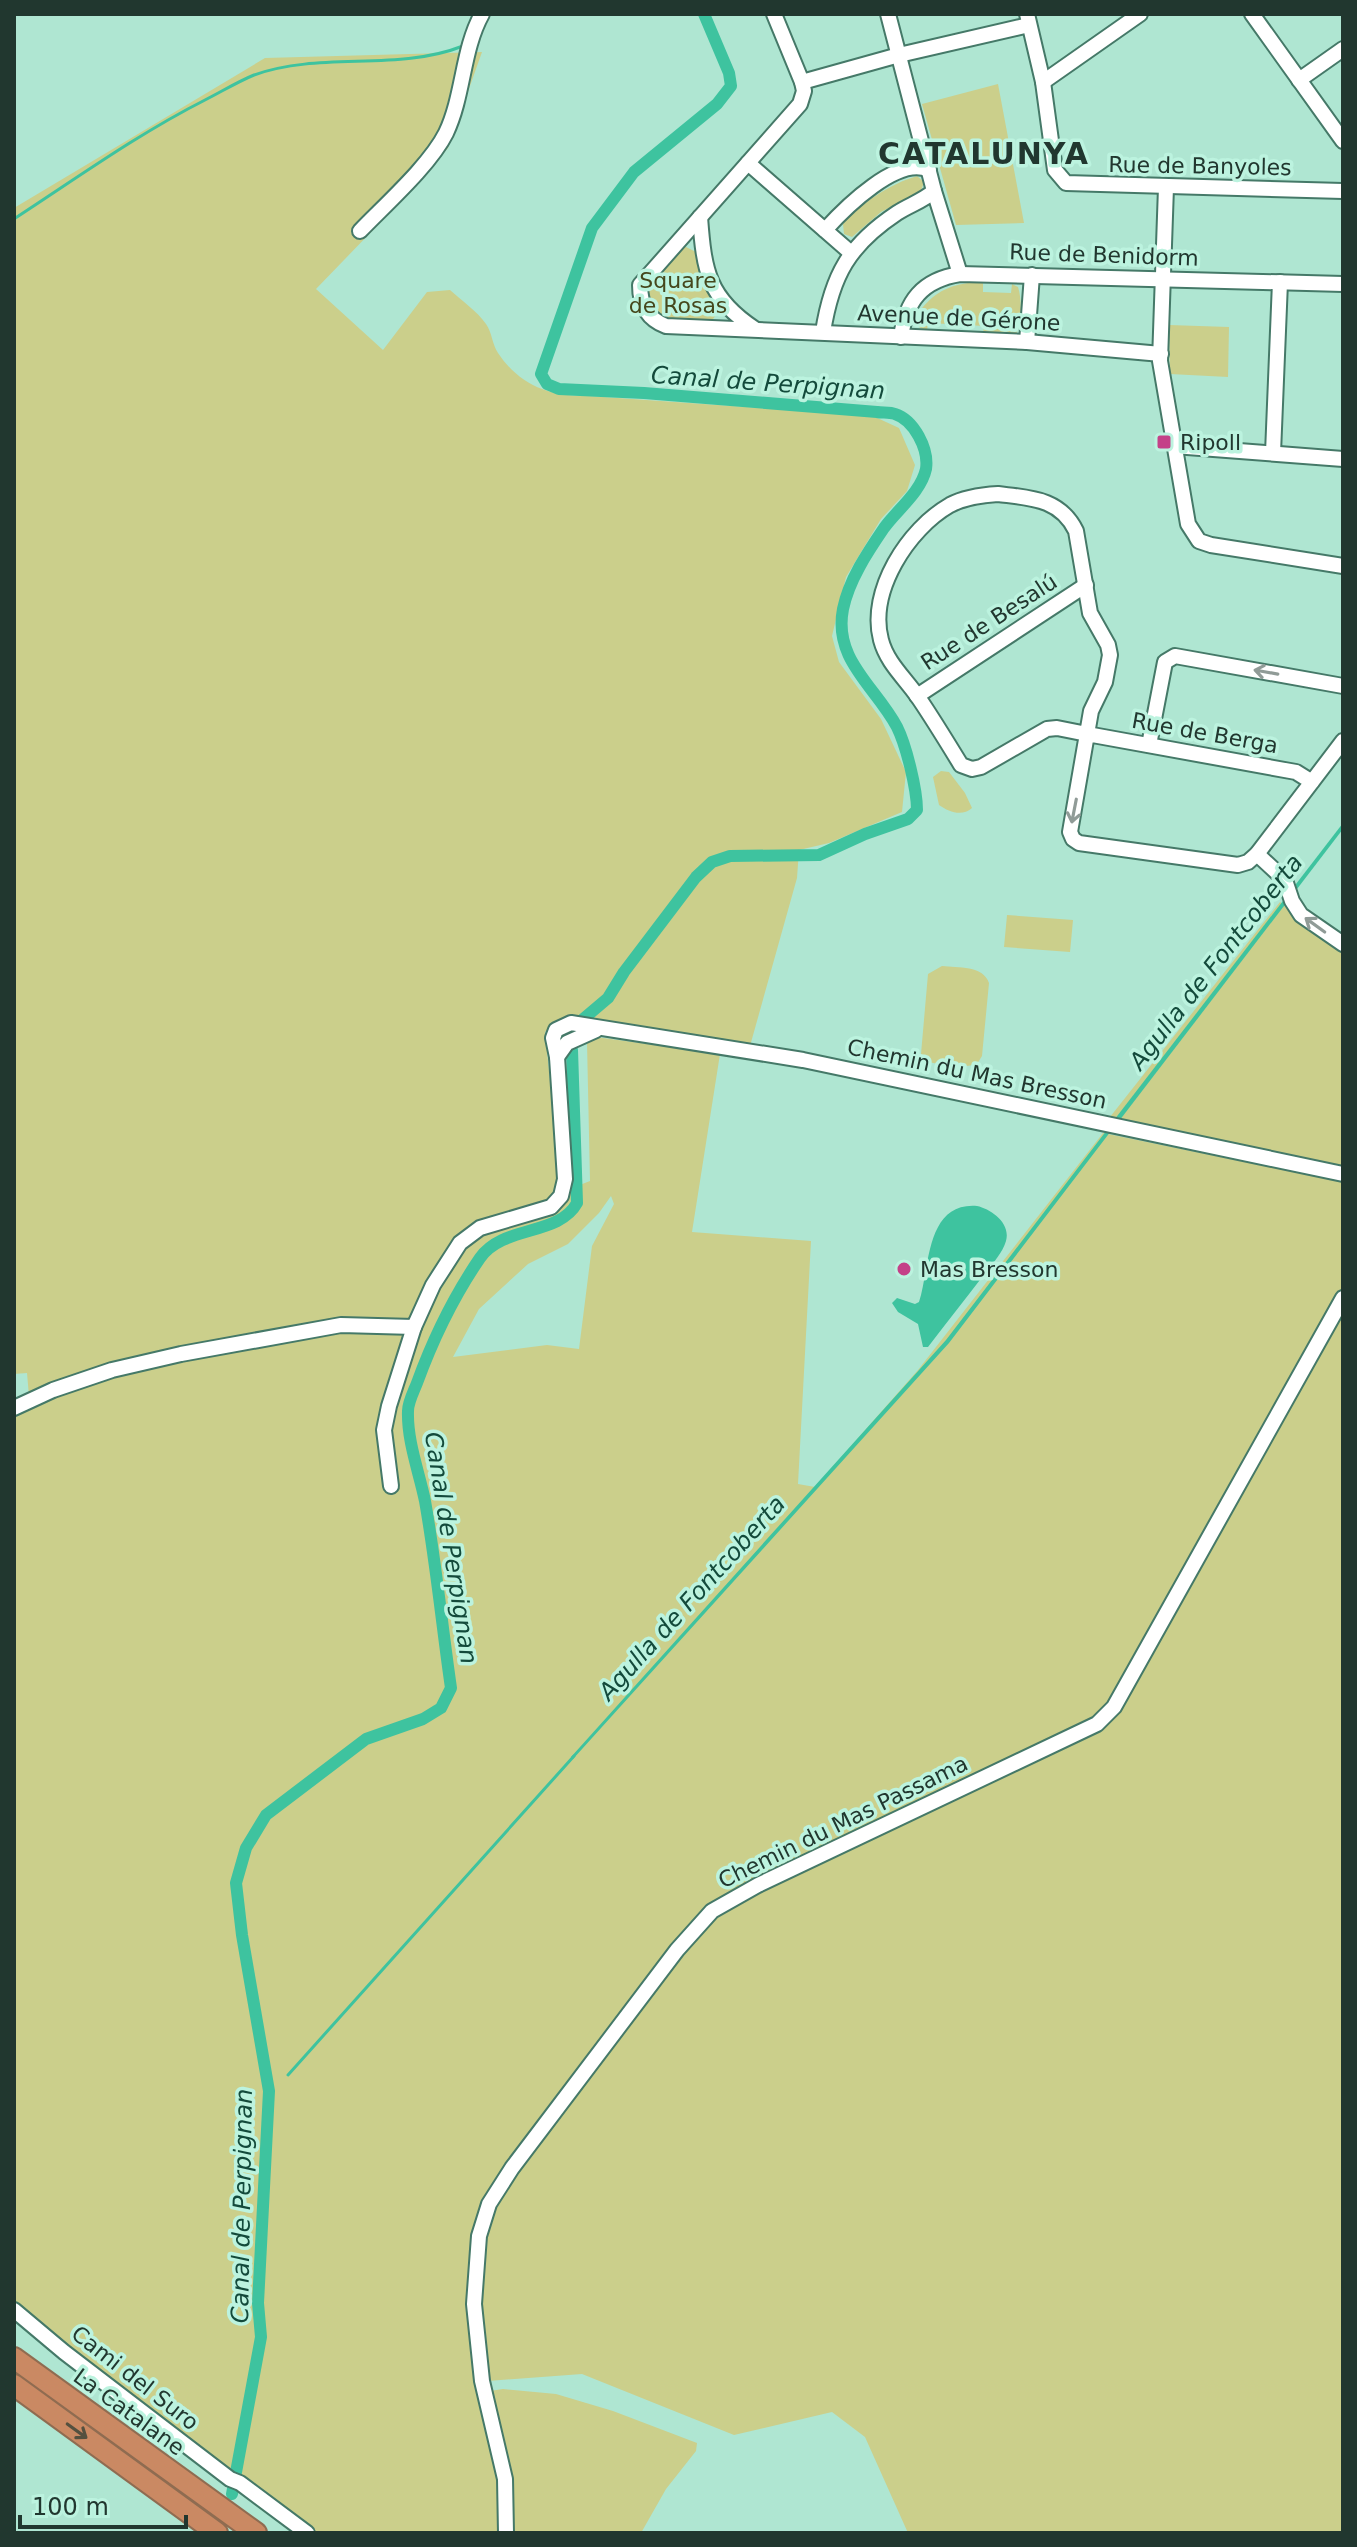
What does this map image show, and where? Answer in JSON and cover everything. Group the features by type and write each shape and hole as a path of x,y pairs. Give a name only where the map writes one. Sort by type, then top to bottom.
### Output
{"highway":[{"path":"14,2342 36,2359 62,2394"},
{"name":"La Catalane","path":"14,2358 256,2533"},
{"name":"La Catalane","path":"14,2385 217,2533"}],"street":[{"path":"360,231 404,185 446,132 473,33 482,14"},
{"path":"774,14 802,82 1028,19"},
{"path":"888,14 934,191 960,274"},
{"path":"1043,82 1140,14"},
{"path":"1252,14 1343,141"},
{"name":"Rue de Banyoles","path":"1028,19 1043,82 1055,170 1066,183 1343,191"},
{"path":"1299,80 1343,49"},
{"name":"Avenue de Gérone","path":"802,82 804,91 800,104 640,285 640,296 649,316 666,326 1027,342 1161,354"},
{"path":"748,163 850,252"},
{"path":"825,230 861,195 884,180 911,167 921,166 929,170"},
{"path":"1166,187 1161,354 1188,524 1199,541 1211,545 1343,566"},
{"path":"823,332 834,286 850,252 869,233 901,210 925,200 934,191"},
{"path":"700,217 704,261 715,290 731,313 755,330"},
{"name":"Rue de Benidorm","path":"901,337 904,313 915,297 930,283 960,274 1343,284"},
{"path":"1027,342 1032,275"},
{"path":"1273,453 1280,282"},
{"path":"1174,446 1343,459"},
{"name":"Rue de Berga","path":"1257,854 1248,862 1238,865 1079,843 1073,839 1070,832 1087,734 1091,711 1105,682 1110,655 1108,645 1090,613 1076,531 1063,511 1051,503 998,494 980,495 953,504 933,516 910,541 893,568 882,599 879,626 888,659 917,696 961,765 972,769 981,767 1047,729 1057,728 1087,734 1296,772 1312,782"},
{"name":"Rue de Besalú","path":"917,696 1086,585"},
{"path":"1149,745 1165,662 1175,656 1343,686"},
{"path":"1343,741 1257,854 1281,874 1301,915 1343,944"},
{"name":"Chemin du Mas Bresson","path":"414,1327 433,1285 460,1243 480,1228 551,1207 561,1196 565,1179 553,1038 556,1030 571,1023 803,1060 1343,1174"},
{"name":"Chemin du Mas Passama","path":"506,2533 505,2479 482,2381 474,2304 479,2236 489,2204 512,2168 677,1950 712,1911 758,1885 1097,1724 1114,1707 1343,1298"},
{"path":"14,1408 53,1390 112,1370 181,1354 341,1325 414,1327 384,1430 391,1486"},
{"name":"Cami del Suro","path":"14,2310 64,2352 307,2533"}],"green space":[{"path":"482,52 448,148 316,289 383,350 427,292 450,290 486,324 496,349 516,374 549,392 873,416 899,428 915,465 907,491 881,519 846,577 832,636 839,662 881,719 906,772 902,812 829,843 799,850 797,878 750,1046 577,1015 558,1020 545,1032 560,1179 557,1195 548,1202 477,1223 411,1322 340,1320 29,1396 27,1373 14,1374 14,208 265,58"},
{"path":"998,84 1024,223 956,225 922,104"},
{"path":"917,176 924,182 921,191 881,212 852,237 844,234 843,224 867,202 886,189"},
{"name":"Square de Rosas","path":"686,247 696,252 704,282 719,306 719,312 712,320 661,316 649,295 649,285"},
{"path":"983,283 983,292 1011,293 1012,284 1018,287 1021,311 1016,334 983,334 984,326 928,323 927,331 917,326 917,315 927,302 945,289"},
{"path":"1169,325 1229,327 1228,377 1170,374"},
{"path":"941,771 949,772 972,808 956,812 939,805 933,777"},
{"path":"1280,902 1298,919 1343,947 1343,1168 1110,1117"},
{"path":"1007,915 1073,920 1070,952 1004,947"},
{"path":"942,966 976,970 989,983 982,1056 977,1064 938,1064 925,1061 921,1054 928,974"},
{"path":"596,1037 720,1054 692,1232 811,1241 798,1484 815,1487 918,1370 1103,1133 1343,1182 1343,1286 1109,1703 1093,1720 755,1879 672,1947 473,2235 499,2480 500,2533 315,2533 242,2478 232,2475 67,2348 14,2303 14,1413 113,1375 182,1359 341,1329 417,1332 437,1288 464,1247 482,1232 554,1211 567,1190 590,1181 587,1042","holes":["611,1196 614,1204 592,1246 579,1349 547,1345 453,1357 479,1309 528,1264 568,1244 599,1213"]},
{"path":"1343,1310 1343,2533 908,2533 865,2437 832,2412 734,2435 582,2374 488,2381 480,2294 483,2250 496,2203 516,2171 681,1954 716,1916 760,1890 1100,1729"},
{"path":"503,2389 556,2394 613,2411 697,2443 696,2451 666,2489 641,2533 512,2533 490,2391"}],"shaded area":[{"path":"1343,823 1343,829 1116,1125 1111,1124"},
{"path":"1110,1126 1114,1127 949,1343 573,1759 571,1757 946,1340"},
{"path":"977,1206 988,1210 1003,1223 1007,1234 1005,1245 928,1347 923,1347 918,1324 898,1312 892,1303 897,1298 915,1304 919,1302 928,1256 939,1226 948,1215 960,1208"}],"waterway":[{"name":"Canal de Perpignan","path":"582,1020 608,998 696,877 712,862 730,856 819,855 908,819 917,810 913,779 897,727 850,658 842,627 846,598 859,567 884,528 914,493 926,469 923,444 908,422 891,413 559,389 547,384 541,374 592,228 634,172 717,104 731,86 729,73 704,14"},
{"path":"14,219 156,127 254,75 306,64 412,58 463,46"},
{"name":"Canal de Perpignan","path":"232,2494 261,2337 258,2303 269,2091 236,1883 246,1848 266,1815 366,1739 423,1719 441,1708 451,1688 429,1524 411,1445 408,1408 437,1334 480,1258 502,1240 557,1221 577,1203 572,1050"},
{"name":"Agulla de Fontcoberta","path":"288,2075 574,1756"}],"place":[{"name":"Ripoll","path":"1164,442"},
{"name":"Mas Bresson","path":"904,1269"}],"district":[{"name":"CATALUNYA","path":"984,153"}]}
